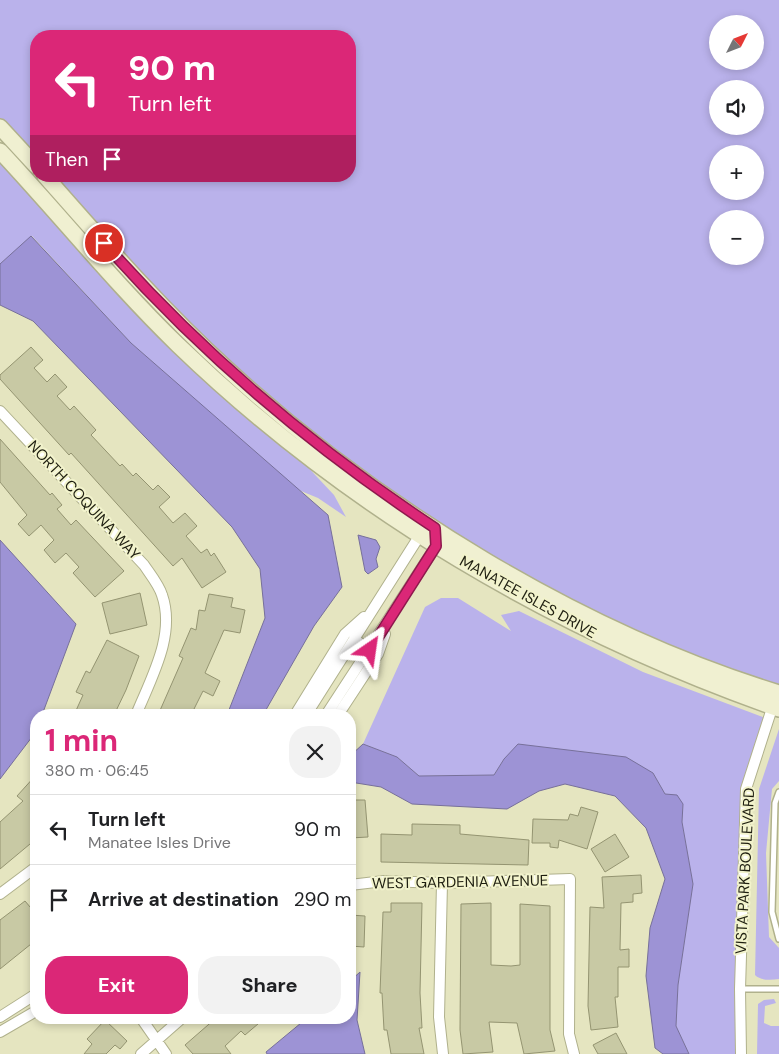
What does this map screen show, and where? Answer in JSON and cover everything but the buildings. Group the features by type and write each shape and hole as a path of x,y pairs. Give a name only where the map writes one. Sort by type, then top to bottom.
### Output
{"street":[{"path":"0,127 30,159"},
{"path":"2,156 19,147"},
{"name":"MANATEE ISLES DRIVE","path":"2,156 178,345 276,433 319,465 436,546 495,582 594,634 655,662 776,708"},
{"name":"MANATEE ISLES DRIVE","path":"50,182 128,270 227,369 329,454 435,528 513,575 604,622 669,652 778,692"},
{"name":"NORTH COQUINA WAY","path":"0,411 144,564 162,594 166,617 164,645 138,709"},
{"path":"310,709 420,535 435,528 436,546 370,650 336,709"},
{"path":"299,709 345,634 374,608"},
{"path":"337,709 378,654 389,620"},
{"path":"354,639 370,650"},
{"name":"VISTA PARK BOULEVARD","path":"741,1054 740,989 746,789 776,708 778,692"},
{"path":"315,701 326,709"},
{"path":"0,894 30,872"},
{"name":"WEST GARDENIA AVENUE","path":"356,883 384,881 442,884 549,882 570,879 569,1034 574,1054"},
{"path":"442,884 438,1017 443,1054"},
{"path":"0,1017 30,998"},
{"path":"0,1032 30,1014"},
{"path":"145,1024 166,1054"},
{"path":"141,1054 175,1024"}],"lane":[{"path":"779,792 775,803 772,912 779,939"},
{"path":"740,989 779,988"}],"shaded area":[{"path":"0,0 779,0 779,693 661,648 435,528 227,369 51,182 356,182 356,30 30,30 30,160 0,127"},
{"path":"0,151 36,192 31,197 40,208 156,332 266,432 303,462 334,495 346,517 318,498 296,489 131,343 32,236 0,264"},
{"path":"31,236 131,343 328,515 342,587 314,626 266,709 229,709 265,618 260,569 232,527 33,321 0,305 0,264"},
{"path":"358,535 376,540 380,547 376,559 378,567 368,574 365,571"},
{"path":"0,540 76,624 44,709 30,709 30,740 0,779"},
{"path":"441,598 458,598 511,631 501,615 519,611 643,672 768,719 746,789 741,1054 689,1054 676,1026 678,985 693,884 682,822 683,804 665,794 653,773 504,759 494,775 419,776 397,757 363,744 425,607"},
{"path":"779,729 779,781 772,789 766,853 769,937 779,948 779,979 766,980 755,975 759,789"},
{"path":"363,744 397,757 419,776 494,775 504,759 518,744 626,757 653,773 665,794 677,795 683,804 682,822 693,884 678,985 676,1026 689,1054 663,1054 655,1048 646,976 650,928 665,879 646,828 615,796 565,784 539,791 507,809 412,804 381,787 356,783 356,750"},
{"path":"360,972 357,1020 365,1054 267,1054 266,1052 300,1024 356,1024 356,976"},
{"path":"774,999 776,1003 765,1006 764,1023 771,1026 779,1026 779,1054 757,1054 758,1004 764,1000"}],"route":[{"path":"104,243 176,321 283,418 371,485 435,528 436,546 370,650"}]}
